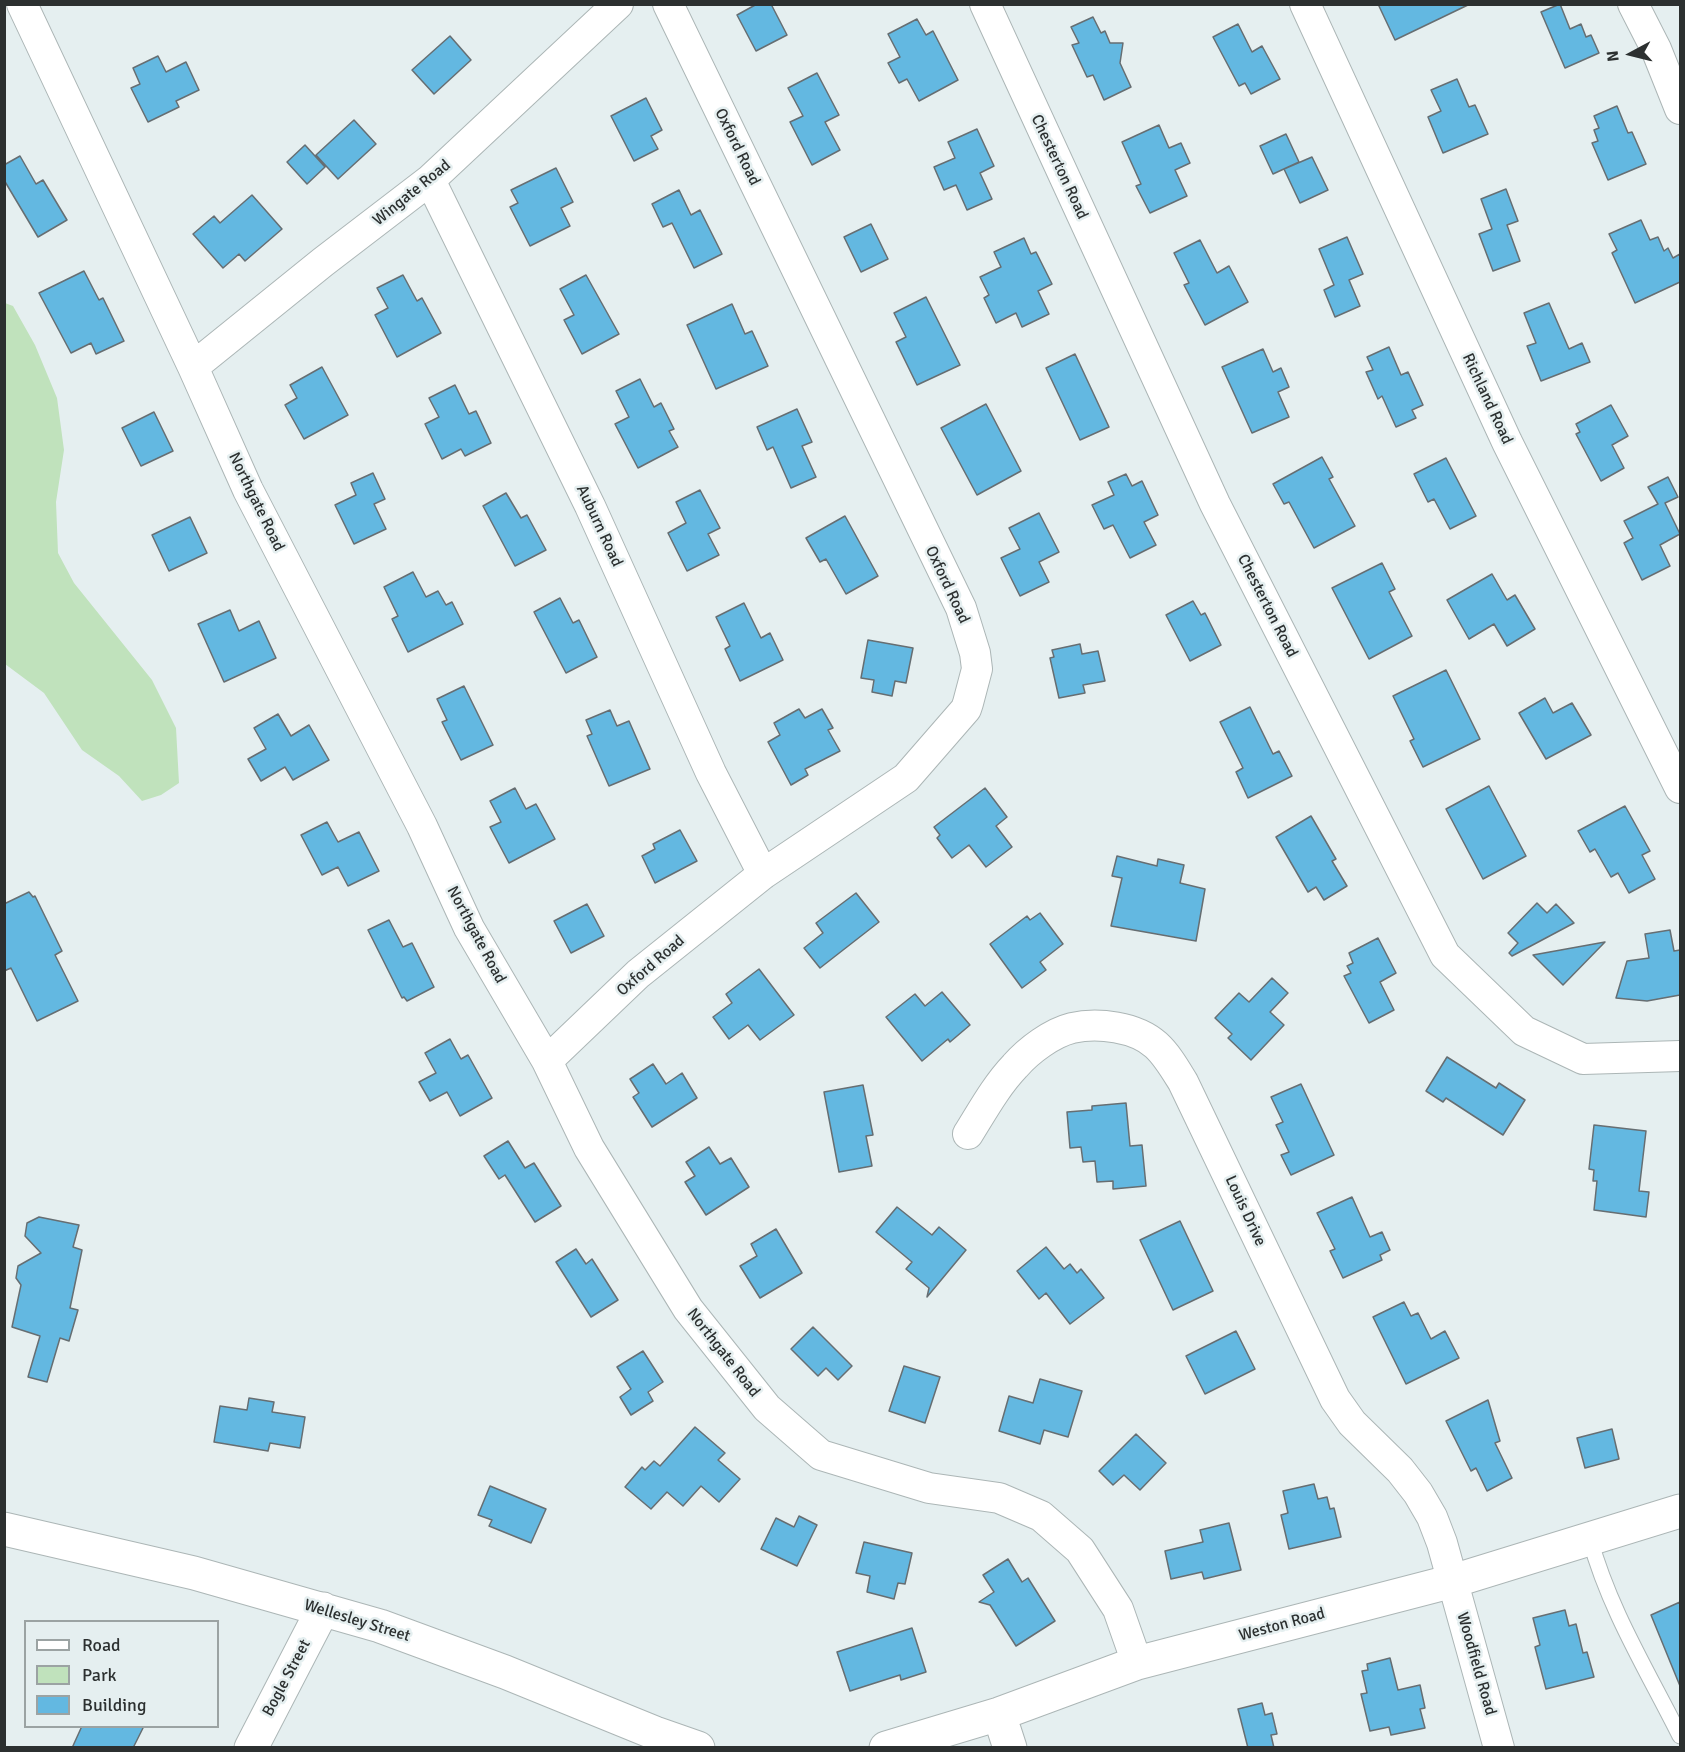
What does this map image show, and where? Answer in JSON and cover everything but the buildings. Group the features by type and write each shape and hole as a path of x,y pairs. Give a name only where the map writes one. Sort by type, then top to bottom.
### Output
{"main road":[{"name":"Weston Road","path":"886,1748 999,1714 1137,1663 1453,1581 1680,1511"},
{"name":"Wellesley Street","path":"4,1529 194,1573 380,1626 495,1668 690,1746"},
{"name":"Bogle Street","path":"251,1748 323,1609"},
{"path":"999,1714 1010,1748"}],"street":[{"name":"Northgate Road","path":"22,4 193,367 248,490 422,826 469,928 548,1061 589,1148 688,1310 767,1408 821,1455 929,1488 999,1497 1041,1516 1080,1550 1118,1609 1137,1663"},
{"name":"Wingate Road","path":"193,367 323,262 430,180 618,4"},
{"name":"Oxford Road","path":"548,1061 638,974 763,874 906,778 966,708 975,679 975,653 961,608 668,4"},
{"name":"Chesterton Road","path":"985,4 1215,504 1445,955 1524,1031 1583,1059 1680,1056"},
{"name":"Richland Road","path":"1305,4 1507,442 1680,788"},
{"path":"1633,4 1656,49 1680,109"},
{"name":"Auburn Road","path":"430,180 590,506 711,773 763,874"},
{"name":"Louis Drive","path":"968,1134 999,1085 1016,1064 1037,1046 1054,1036 1072,1028 1115,1027 1135,1033 1155,1044 1170,1060 1183,1082 1335,1399 1352,1423 1400,1470 1418,1493 1435,1526 1453,1581"},
{"name":"Woodfield Road","path":"1453,1581 1500,1748"}],"lane":[{"path":"1590,1539 1602,1579 1614,1606 1680,1736"}],"green space":[{"path":"5,303 13,306 35,345 57,398 64,450 56,502 58,553 74,583 152,680 176,728 179,783 161,795 142,801 119,776 82,750 44,693 5,664"}]}
